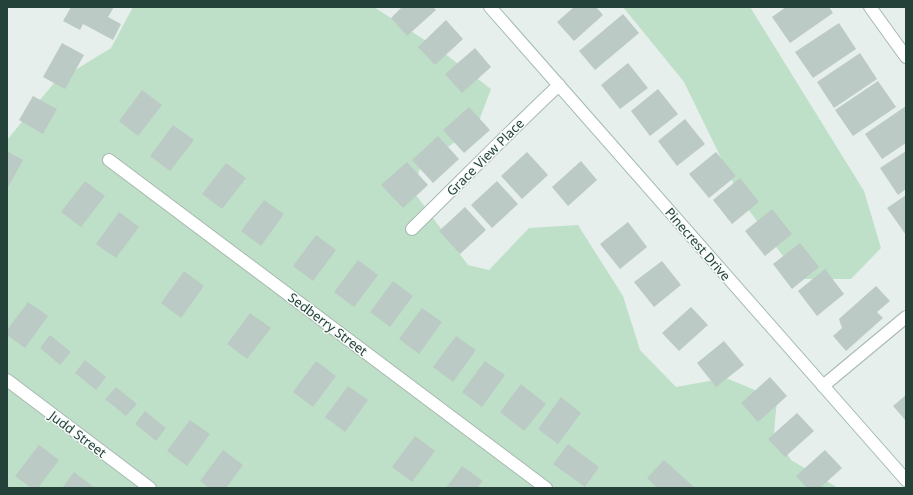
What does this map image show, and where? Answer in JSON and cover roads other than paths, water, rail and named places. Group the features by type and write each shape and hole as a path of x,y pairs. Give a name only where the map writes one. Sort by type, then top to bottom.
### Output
{"street":[{"name":"Pinecrest Drive","path":"490,7 906,480"},
{"path":"870,7 906,57"},
{"name":"Grace View Place","path":"412,229 497,146 512,129 559,85"},
{"name":"Sedberry Street","path":"109,160 546,488"},
{"path":"823,386 906,317"},
{"name":"Judd Street","path":"7,380 150,488"}]}
